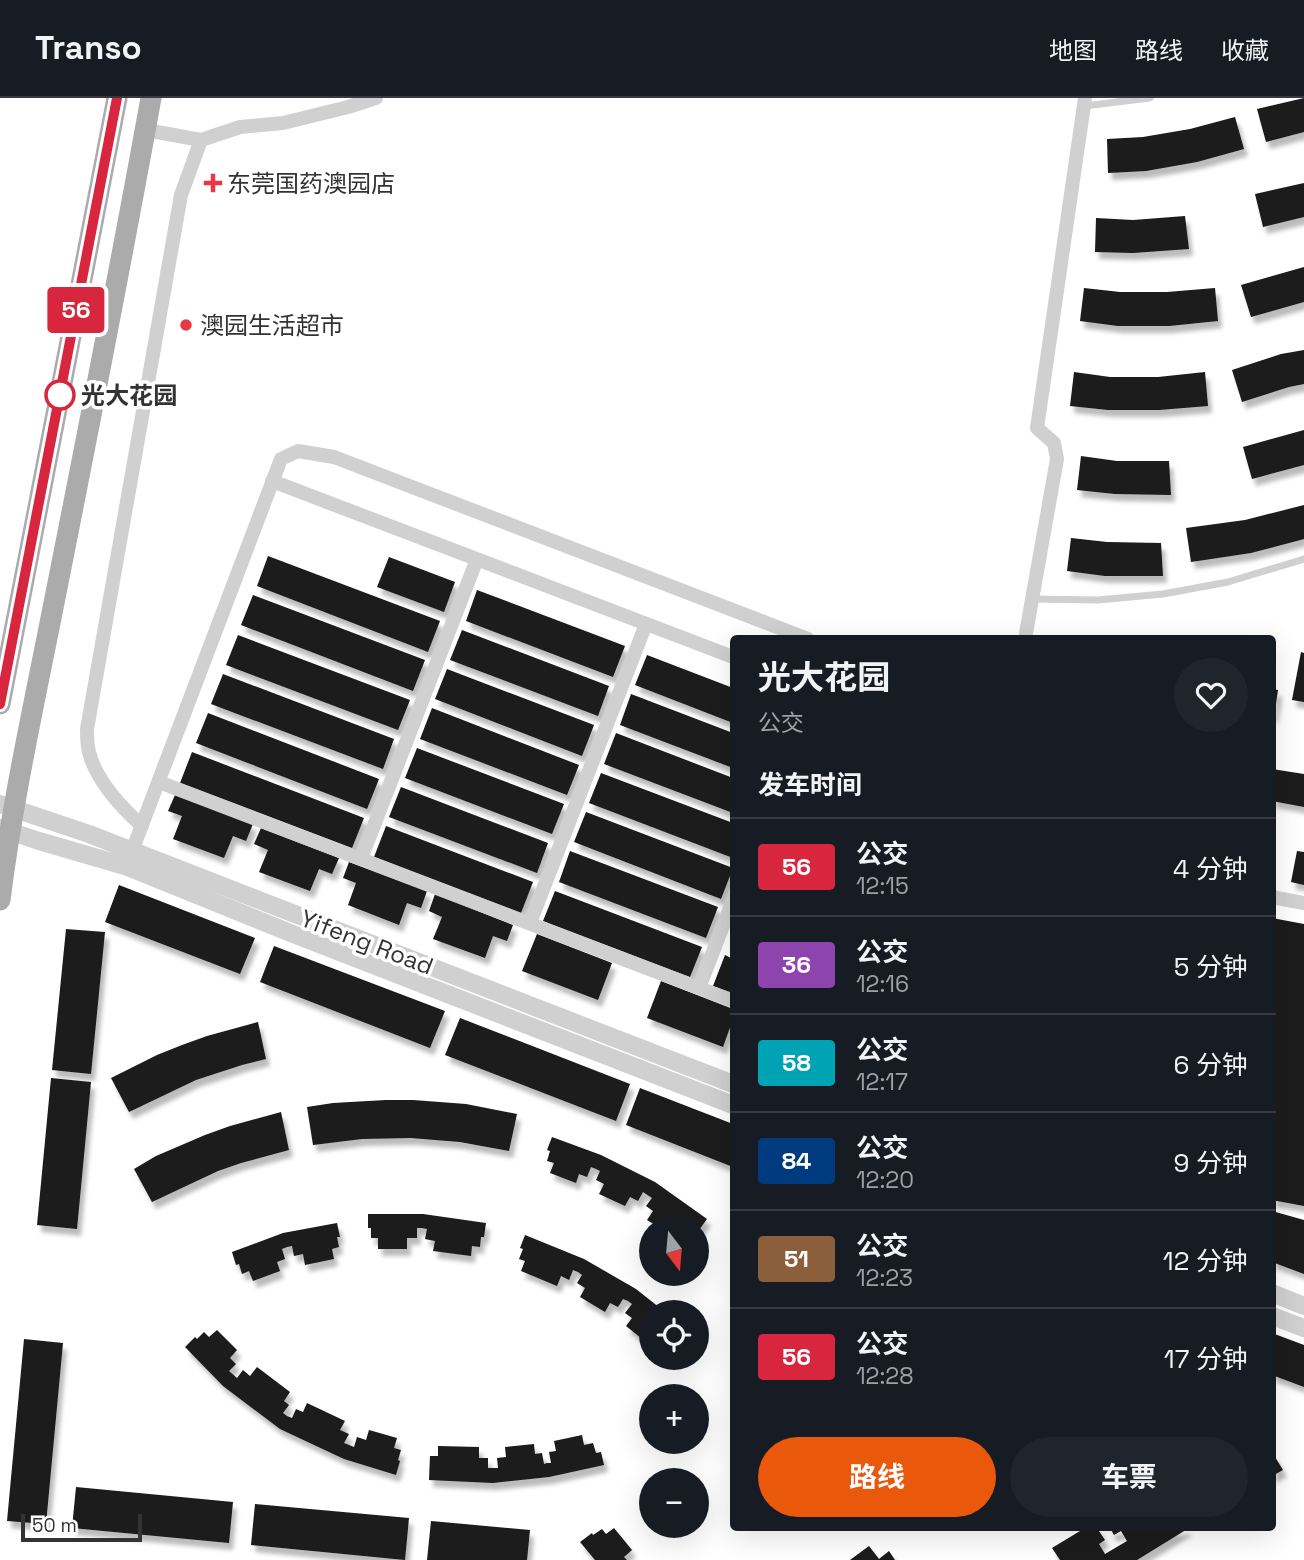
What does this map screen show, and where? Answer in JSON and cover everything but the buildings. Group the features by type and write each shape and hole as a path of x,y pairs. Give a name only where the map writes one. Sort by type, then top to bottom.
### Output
{"main road":[{"path":"0,704 117,98"},
{"path":"0,900 7,806 151,98"}],"street":[{"path":"146,130 201,140 240,127 283,123 376,98"},
{"path":"1026,635 1057,459 1054,443 1037,428 1084,102"},
{"path":"142,826 121,807 103,782 89,754 87,729 181,195 201,140"},
{"path":"129,858 281,459 298,451 334,457 798,635"},
{"path":"272,481 730,656"},
{"path":"361,859 477,559"},
{"path":"530,923 646,624"},
{"path":"159,782 730,1000"},
{"name":"Yifeng Road","path":"7,806 89,834 129,858 293,934 730,1104"},
{"name":"Yifeng Road","path":"5,830 39,841 129,858 730,1083"},
{"path":"1276,898 1304,903"},
{"path":"699,988 730,908"},
{"path":"1276,1295 1304,1306"},
{"path":"1276,1318 1304,1328"}],"lane":[{"path":"1084,102 1150,98"},
{"path":"1032,599 1098,600 1163,594 1228,582 1304,559"}],"bus line":[{"name":"56","path":"0,704 117,98"}],"place":[{"name":"东莞国药澳园店","path":"213,183"},
{"name":"澳园生活超市","path":"186,325"},
{"name":"光大花园","path":"60,395"}]}
